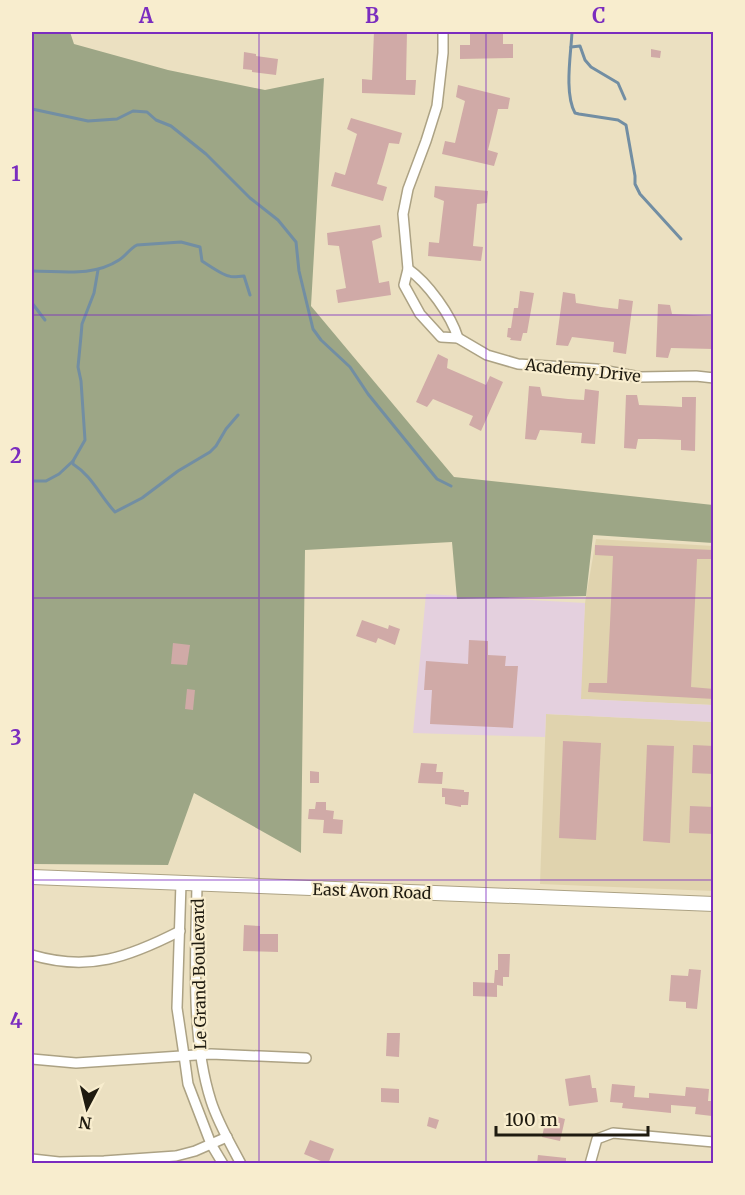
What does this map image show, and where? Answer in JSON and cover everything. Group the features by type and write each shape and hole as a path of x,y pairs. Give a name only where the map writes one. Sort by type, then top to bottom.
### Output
{"main road":[{"name":"East Avon Road","path":"32,877 714,904"}],"street":[{"name":"Academy Drive","path":"442,32 443,53 437,105 408,189 403,214 408,269 404,285 420,314 441,337 458,338 487,355 518,364 596,369 640,377 714,378"},
{"path":"408,269 420,277 453,322 458,338"},
{"name":"Le Grand Boulevard","path":"181,883 177,1008 188,1084 211,1144 223,1164"},
{"name":"Le Grand Boulevard","path":"197,884 197,1011 200,1055 211,1101 241,1164"},
{"path":"32,955 59,961 112,960 150,946 180,931"},
{"path":"32,1059 76,1063 211,1054 306,1058"},
{"path":"590,1164 597,1139 613,1133 714,1142"},
{"path":"32,1159 81,1161 156,1158 188,1154 227,1137"}],"shaded area":[{"path":"596,539 713,546 713,705 580,699 585,603"},
{"path":"426,594 585,603 581,699 713,705 713,722 546,714 545,737 413,733"},
{"path":"546,714 713,722 713,891 540,884"}],"green space":[{"path":"32,32 70,32 74,44 168,70 265,90 324,78 311,306 454,477 713,505 713,543 593,535 586,596 457,599 452,542 305,550 301,853 194,793 168,865 32,864"}],"building":[{"path":"374,32 407,32 406,80 416,80 415,95 362,93 362,79 372,80"},
{"path":"470,32 503,32 503,44 513,44 513,58 460,59 460,45 470,45"},
{"path":"651,49 661,51 660,58 651,57"},
{"path":"244,52 278,59 276,75 243,69"},
{"path":"458,85 510,98 508,109 498,109 488,150 498,153 494,166 442,154 445,141 455,143 465,101 456,97"},
{"path":"351,118 402,133 399,144 389,143 377,184 387,187 383,201 331,186 335,172 345,175 357,134 347,129"},
{"path":"435,186 488,191 487,203 477,204 473,246 483,247 481,261 428,256 429,242 439,243 444,201 434,197"},
{"path":"380,225 382,237 372,241 379,283 389,281 391,295 338,303 336,290 346,288 339,246 328,245 327,233"},
{"path":"520,291 534,293 527,333 523,333 521,341 510,340 511,338 507,337 508,328 511,328 514,308 518,308"},
{"path":"563,292 575,294 576,303 601,307 618,309 619,299 633,301 626,354 613,352 614,342 572,337 568,346 556,345"},
{"path":"658,304 670,305 672,314 714,316 714,349 671,348 668,358 656,357"},
{"path":"438,354 448,359 447,368 486,385 490,376 503,382 481,431 469,425 473,416 433,399 427,407 416,402"},
{"path":"529,386 540,387 542,396 568,399 584,400 585,389 599,391 595,444 581,443 582,433 556,431 540,430 536,440 525,439"},
{"path":"626,395 637,395 639,405 682,407 682,397 696,397 695,451 681,450 681,440 638,439 636,449 624,448"},
{"path":"595,545 714,550 714,559 697,559 691,687 714,689 714,699 588,692 589,683 607,683 610,624 613,556 595,555"},
{"path":"362,620 388,629 389,625 400,629 395,645 378,638 376,643 356,636"},
{"path":"469,640 488,641 488,655 506,656 505,666 518,666 513,728 430,724 432,690 424,690 426,661 468,664"},
{"path":"173,643 190,645 187,665 171,664"},
{"path":"187,689 195,690 193,710 185,709"},
{"path":"563,741 601,743 596,840 559,838"},
{"path":"647,745 674,746 670,843 643,841"},
{"path":"693,745 714,746 714,774 692,773"},
{"path":"421,763 437,764 436,772 443,772 442,784 418,783"},
{"path":"310,771 319,772 319,783 310,783"},
{"path":"442,788 469,792 468,805 461,805 461,807 445,804"},
{"path":"316,802 326,802 326,810 334,811 333,819 343,820 342,834 323,833 324,820 308,819 309,809 315,809"},
{"path":"690,806 714,807 714,834 689,833"},
{"path":"244,925 260,926 260,934 278,934 278,952 243,951"},
{"path":"498,954 510,954 509,977 503,977 503,986 497,985 497,997 473,996 473,982 494,983 495,970 498,970"},
{"path":"689,969 701,970 697,1009 686,1008 686,1002 669,1001 671,975 688,976"},
{"path":"387,1033 400,1033 399,1057 386,1056"},
{"path":"590,1075 592,1088 596,1088 598,1102 569,1106 565,1079"},
{"path":"612,1084 635,1086 634,1097 649,1098 649,1093 685,1096 686,1087 709,1089 708,1101 713,1101 712,1116 695,1114 696,1107 671,1105 671,1113 622,1108 623,1103 610,1102"},
{"path":"381,1088 399,1089 399,1103 381,1102"},
{"path":"547,1114 565,1119 560,1141 542,1137"},
{"path":"429,1117 439,1120 436,1129 427,1126"},
{"path":"310,1140 334,1149 328,1164 304,1154"},
{"path":"538,1155 566,1158 566,1164 537,1164"}],"waterway":[{"path":"572,32 569,84 575,113 618,120 626,125 635,184 640,194 681,239"},
{"path":"571,47 580,46 585,60 591,67 618,83 625,99"},
{"path":"32,109 88,121 117,119 133,111 147,112 156,120 171,126 206,154 250,198 278,220 296,242 299,271 313,329 321,340 350,367 368,394 437,479 451,486"},
{"path":"32,271 77,272 99,269 124,257 137,245 181,242 200,247 202,261 219,272 231,277 244,276 250,295"},
{"path":"32,481 46,481 59,474 73,461 85,440 78,367 82,324 94,293 98,270"},
{"path":"32,303 45,320"},
{"path":"73,461 73,464 91,480 115,512 142,498 178,471 210,452 238,415"}]}
